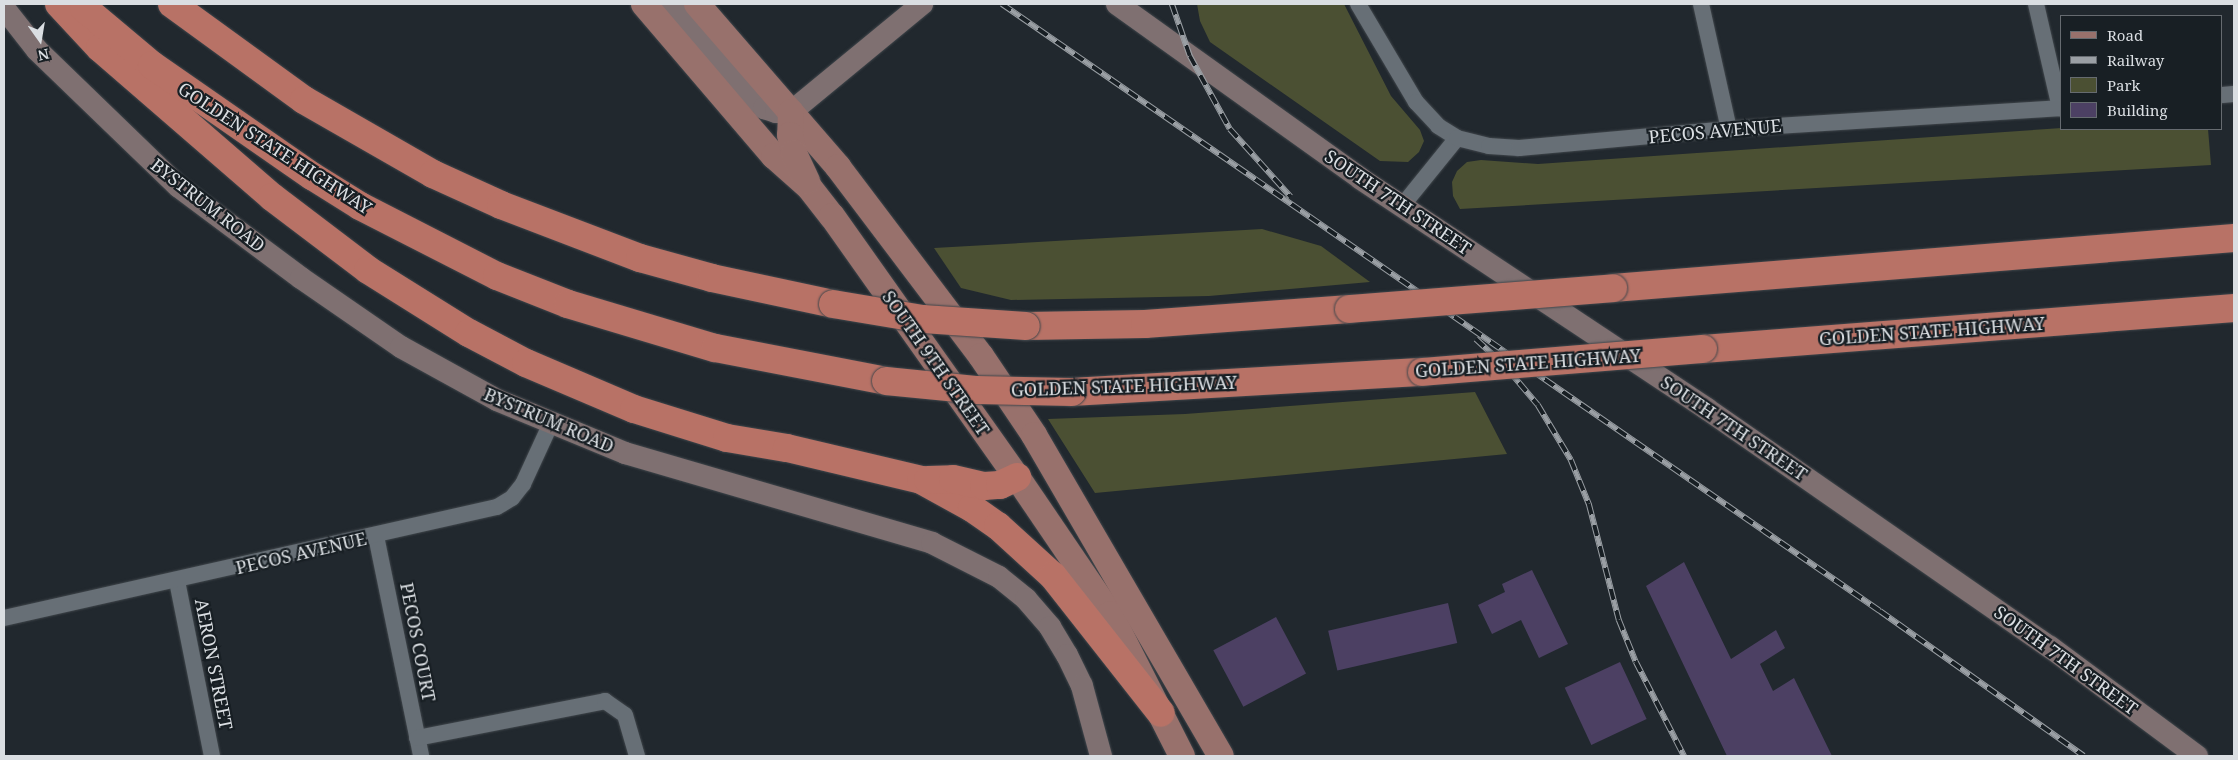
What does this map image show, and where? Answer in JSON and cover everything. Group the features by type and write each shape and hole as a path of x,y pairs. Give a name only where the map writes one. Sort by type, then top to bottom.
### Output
{"highway":[{"path":"59,4 100,48 272,197 368,270 469,333 577,386 690,428 922,480 953,479 984,486 1000,485 1017,477"},
{"name":"GOLDEN STATE HIGHWAY","path":"80,4 152,65 256,140 360,206 497,276 568,304 697,343 886,382 976,390 1072,392 1422,372 2234,308"},
{"path":"172,4 304,100 384,147 500,205 640,258 712,278 833,304 923,318 1026,326 1145,324 2234,238"},
{"path":"922,480 998,526 1027,550 1053,576 1161,713"}],"main road":[{"name":"SOUTH 9TH STREET","path":"644,4 774,156 810,187 1017,477 1110,614 1182,756"},
{"name":"SOUTH 9TH STREET","path":"697,4 838,168 964,334 1034,435 1221,756"},
{"path":"791,112 790,135 794,153 810,187"},
{"path":"1017,477 1033,450 1034,435"}],"street":[{"path":"671,4 764,108 776,112 791,112 922,4"},
{"name":"SOUTH 7TH STREET","path":"1118,4 1402,206 1707,409 2050,647 2197,756"},
{"name":"PECOS AVENUE","path":"1358,4 1416,102 1438,126 1457,138 1489,146 1519,148 1729,129 2060,108"},
{"path":"1701,4 1729,129"},
{"path":"2036,4 2060,104"},
{"name":"BYSTRUM ROAD","path":"4,8 37,50 179,186 301,278 401,347 497,400 551,423 691,474 932,543 999,577 1026,599 1050,627 1067,655 1082,686 1101,756"},
{"path":"1402,206 1457,138"},
{"name":"PECOS AVENUE","path":"4,618 177,581 497,507 512,498 528,476 551,423"},
{"name":"PECOS COURT","path":"376,536 421,756"},
{"name":"AERON STREET","path":"177,581 212,756"},
{"path":"417,738 592,701 616,706 630,726 637,756"}],"green space":[{"path":"1197,4 1344,4 1391,96 1420,130 1424,141 1419,152 1408,162 1380,161 1210,42 1200,21"},
{"path":"2060,128 2060,130 2208,130 2211,165 1460,209 1453,196 1452,182 1457,171 1467,162 1481,160 1538,164"},
{"path":"1262,229 1321,246 1370,282 1209,296 1011,300 961,288 934,248"},
{"path":"1475,392 1507,454 1095,493 1048,419 1185,414"}],"building":[{"path":"1684,562 1731,659 1776,630 1785,648 1760,664 1773,691 1794,678 1832,756 1727,756 1646,586"},
{"path":"1532,570 1568,644 1539,658 1521,620 1492,634 1478,605 1505,592 1502,584"},
{"path":"1448,603 1457,643 1337,671 1328,631"},
{"path":"1276,617 1306,674 1243,707 1213,650"},
{"path":"1620,662 1647,719 1591,745 1565,688"}],"railway":[{"path":"1002,4 1880,611 2084,756"},
{"path":"1172,4 1190,56 1230,129 1291,197"},
{"path":"1476,339 1505,366 1538,405 1571,460 1589,504 1619,620 1636,662 1684,756"}]}
